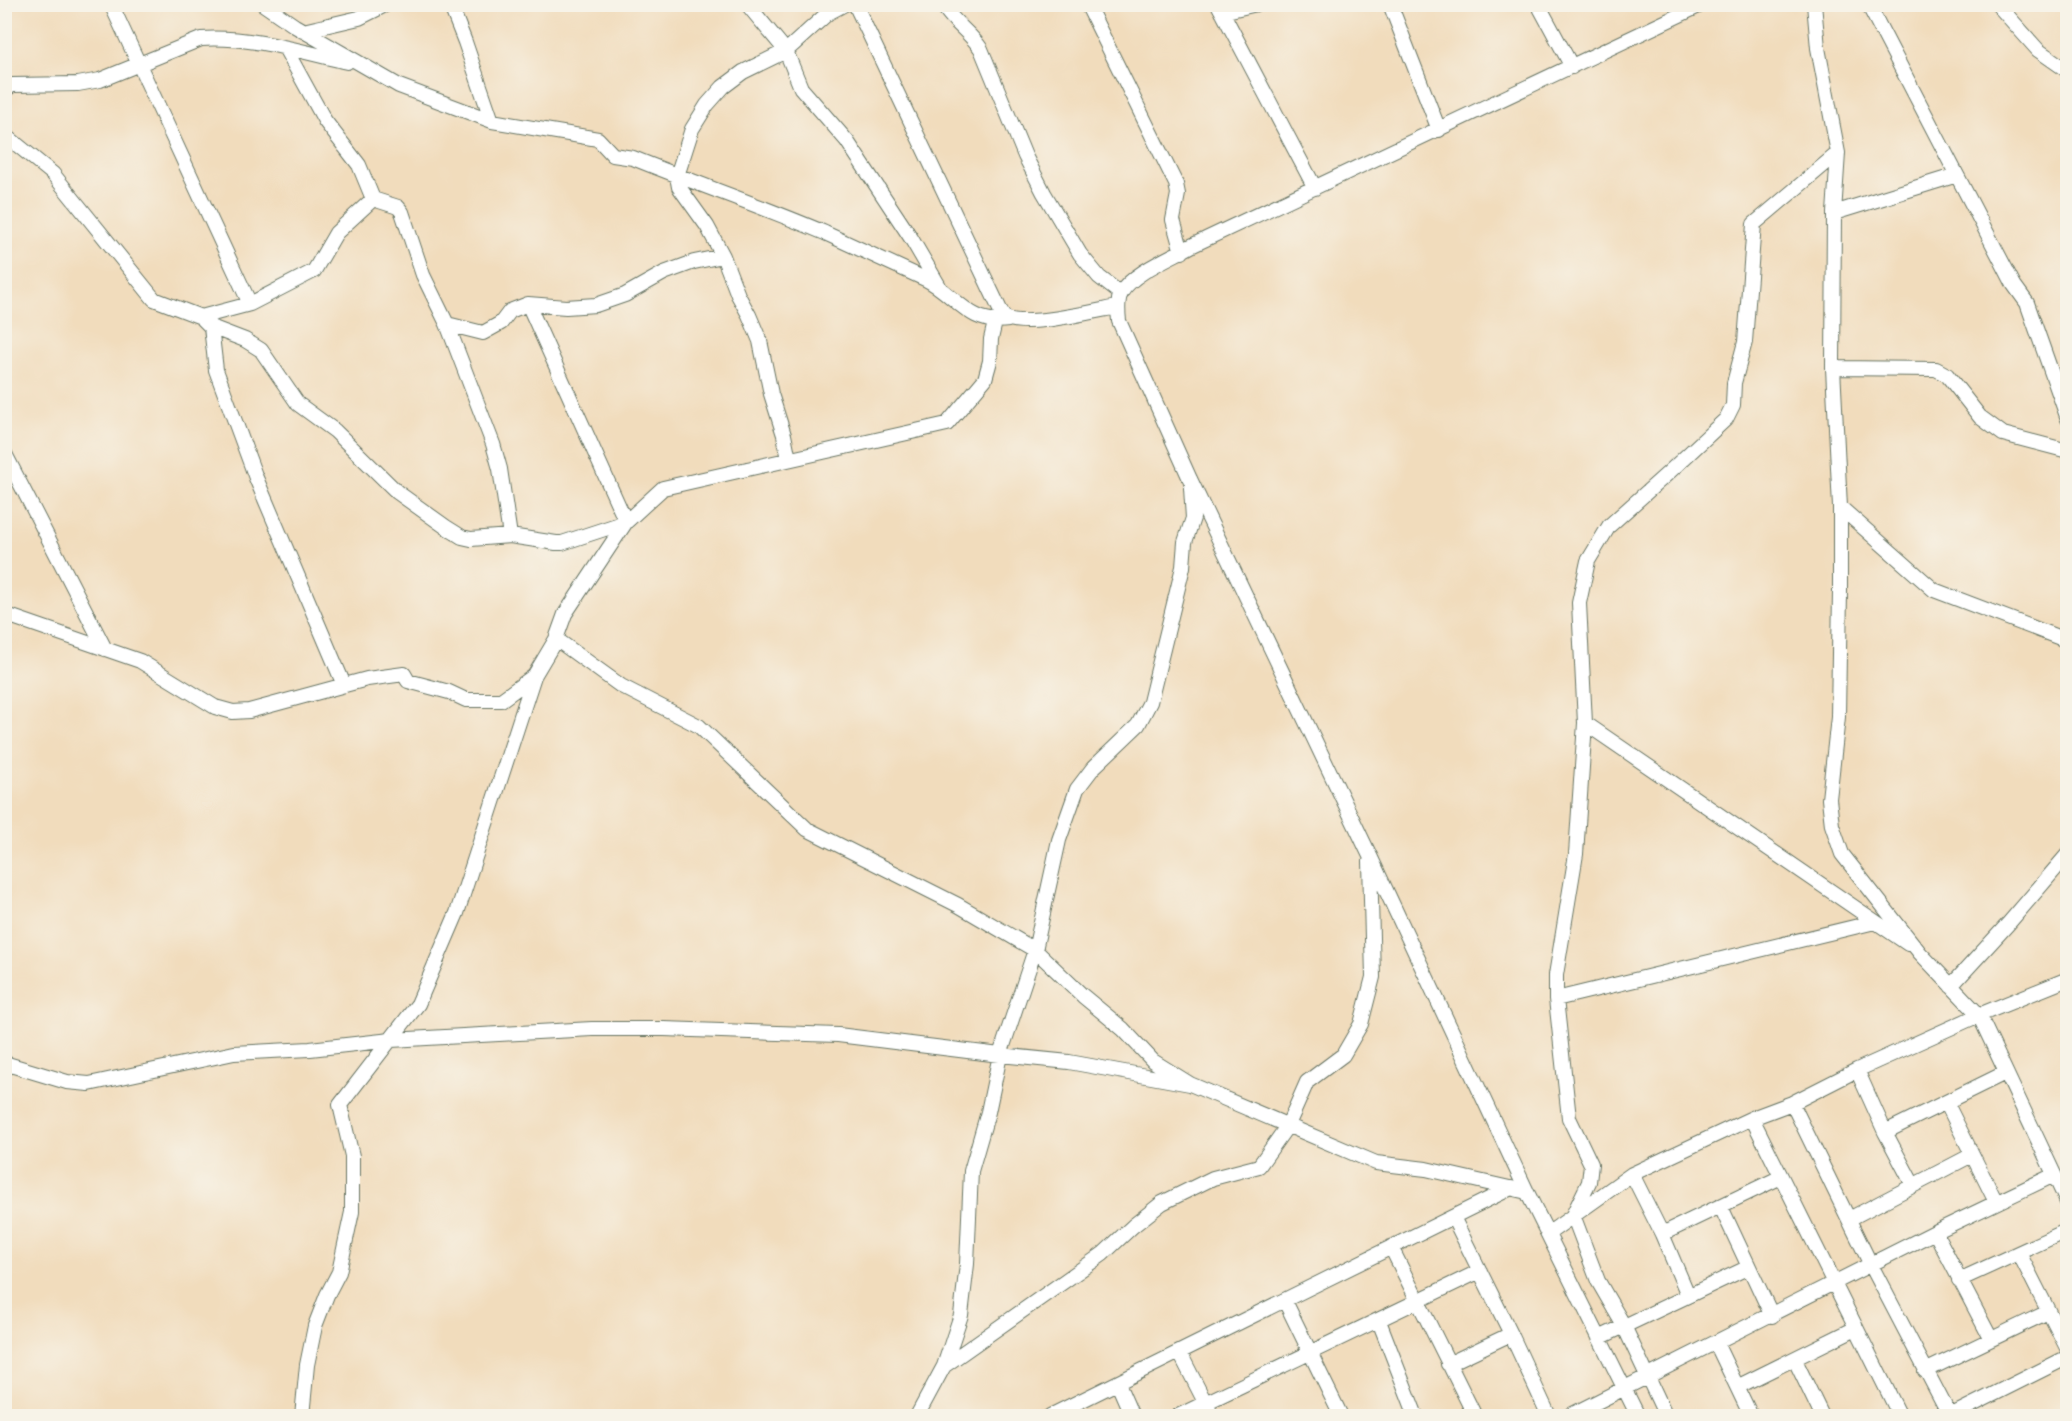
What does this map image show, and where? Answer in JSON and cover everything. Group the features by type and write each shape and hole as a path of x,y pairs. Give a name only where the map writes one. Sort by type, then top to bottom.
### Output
{"street":[{"path":"111,4 250,304"},
{"path":"263,4 303,31 399,86 492,121 598,139 613,155 633,158 824,233 930,281 964,309 985,320 1037,321 1119,300"},
{"path":"303,31 358,18 387,4"},
{"path":"450,4 492,121"},
{"path":"747,4 786,51 801,88 848,141 943,292"},
{"path":"789,459 771,394 760,341 738,295 723,256 707,226 679,187 677,176 692,129 706,105 723,87 743,72 786,51 828,13 845,4"},
{"path":"302,1416 307,1365 315,1326 339,1272 352,1212 352,1156 340,1105 418,1004 457,913 534,676 556,639 565,614 626,522 663,488 947,423 985,379 990,361 991,339 1003,316 855,4"},
{"path":"942,4 948,15 974,39 981,49 1025,156 1080,254 1119,300"},
{"path":"1087,4 1176,184 1178,194 1173,220 1182,252"},
{"path":"1257,4 1220,8 1315,188"},
{"path":"1390,4 1439,130"},
{"path":"1538,4 1572,67"},
{"path":"1638,1416 1527,1192 1190,479 1119,321 1119,300 1132,280 1182,252 1572,67 1682,9 1703,4"},
{"path":"1814,4 1818,48 1838,153 1833,213 1833,368 1840,507 1838,717 1829,799 1832,825 1842,854 1920,952 1979,1015 2067,1204"},
{"path":"1868,4 2014,285 2027,303 2061,383 2067,419"},
{"path":"1997,4 2038,50 2067,71"},
{"path":"4,91 12,86 78,84 100,80 201,39 218,38 285,48 361,64"},
{"path":"285,48 325,121 358,165 373,199 398,207 402,212 423,275 447,324 493,444 500,468 510,536"},
{"path":"4,134 53,174 154,299 261,350 298,404 335,431 397,492 462,537 471,539 510,536 556,543 626,522"},
{"path":"1666,1416 1624,1326 1598,1281 1573,1215 1589,1182 1591,1164 1569,1118 1556,999 1556,975 1576,854 1585,723 1579,603 1588,561 1609,526 1726,419 1733,405 1734,383 1745,342 1754,224 1838,153"},
{"path":"1833,213 1958,175"},
{"path":"206,322 250,304 314,271 336,233 373,199"},
{"path":"447,324 483,333 501,324 510,311 528,304 566,307 596,305 625,295 674,269 723,256"},
{"path":"528,304 626,522"},
{"path":"206,322 216,370 252,468 344,686"},
{"path":"1833,368 1936,369 1947,375 1980,417 2003,434 2067,451"},
{"path":"4,452 105,649"},
{"path":"917,1416 944,1366 961,1315 967,1264 971,1171 988,1112 1000,1056 1035,950 1059,840 1077,789 1093,768 1138,725 1150,702 1183,567 1185,542 1193,518 1190,479"},
{"path":"1840,507 1934,590 2067,641"},
{"path":"4,614 140,661 215,707 233,712 249,711 384,675 404,674 408,681 449,692 466,700 501,700 534,676"},
{"path":"556,639 621,686 699,726 807,829 958,905 1035,950 1083,996 1123,1029 1153,1061 1190,1084 1376,1163 1426,1169 1527,1192"},
{"path":"1585,723 1920,952"},
{"path":"1951,986 2008,924 2067,854"},
{"path":"944,1366 1103,1254 1162,1203 1213,1178 1259,1166 1288,1125 1307,1082 1343,1055 1361,1024 1373,977 1370,856"},
{"path":"1556,999 1875,922"},
{"path":"1548,1233 1632,1174 1752,1118 1792,1103 1857,1070 1979,1015 2067,979"},
{"path":"4,1063 67,1082 89,1084 234,1053 310,1049 391,1040 592,1029 664,1029 838,1035 1000,1056 1069,1062 1190,1084"},
{"path":"1857,1070 1912,1185"},
{"path":"1885,1132 2005,1073"},
{"path":"1946,1102 1996,1202"},
{"path":"1792,1103 1871,1265 1950,1416 2067,1357"},
{"path":"1752,1118 1900,1416"},
{"path":"1849,1219 1972,1155"},
{"path":"1632,1174 1662,1234 1688,1295"},
{"path":"1569,1416 1772,1316 1935,1232 2054,1175"},
{"path":"1662,1234 1781,1177"},
{"path":"1054,1416 1511,1188"},
{"path":"1721,1207 1772,1316"},
{"path":"1453,1217 1549,1416"},
{"path":"1959,1280 2067,1230"},
{"path":"1935,1232 1991,1339"},
{"path":"1390,1247 1475,1416"},
{"path":"2019,1253 2067,1350"},
{"path":"1599,1338 1749,1267"},
{"path":"1178,1416 1379,1321 1480,1270"},
{"path":"1285,1301 1341,1416"},
{"path":"1925,1371 2048,1312"},
{"path":"1379,1321 1416,1416"},
{"path":"1737,1387 1856,1328"},
{"path":"1448,1364 1511,1334"},
{"path":"1716,1343 1750,1416"},
{"path":"1180,1353 1212,1416"},
{"path":"1795,1359 1822,1416"},
{"path":"1118,1384 1132,1416"}]}
